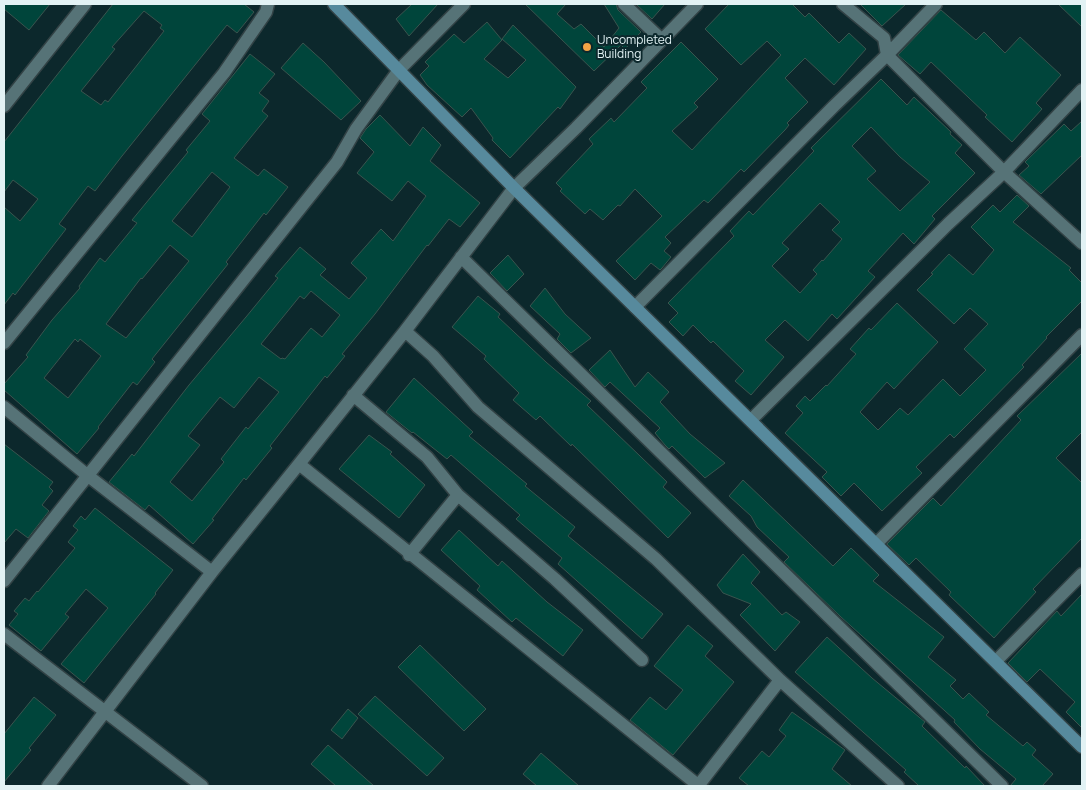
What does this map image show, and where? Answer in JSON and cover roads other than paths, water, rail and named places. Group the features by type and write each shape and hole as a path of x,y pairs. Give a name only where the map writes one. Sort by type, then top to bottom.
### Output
{"street":[{"path":"4,106 85,4"},
{"path":"4,343 224,73 266,12 268,4"},
{"path":"334,4 514,188 1082,747"},
{"path":"4,581 337,162 356,129 399,70 464,4"},
{"path":"624,4 662,40"},
{"path":"48,786 212,572 405,332 514,188 697,4"},
{"path":"843,4 884,38 888,55 1004,172 1082,243"},
{"path":"635,307 834,106 888,55 936,4"},
{"path":"751,420 948,224 1004,172 1082,90"},
{"path":"461,257 1002,786"},
{"path":"405,332 433,356 478,408 656,559 780,680 898,786"},
{"path":"876,544 1082,335"},
{"path":"353,395 427,457 458,495 555,579 642,660"},
{"path":"4,407 87,475 212,572"},
{"path":"299,464 409,555 698,786 780,680"},
{"path":"409,555 458,495"},
{"path":"996,661 1082,574"},
{"path":"4,634 202,786"}],"place":[{"name":"Uncompleted Building","path":"587,47"}]}
